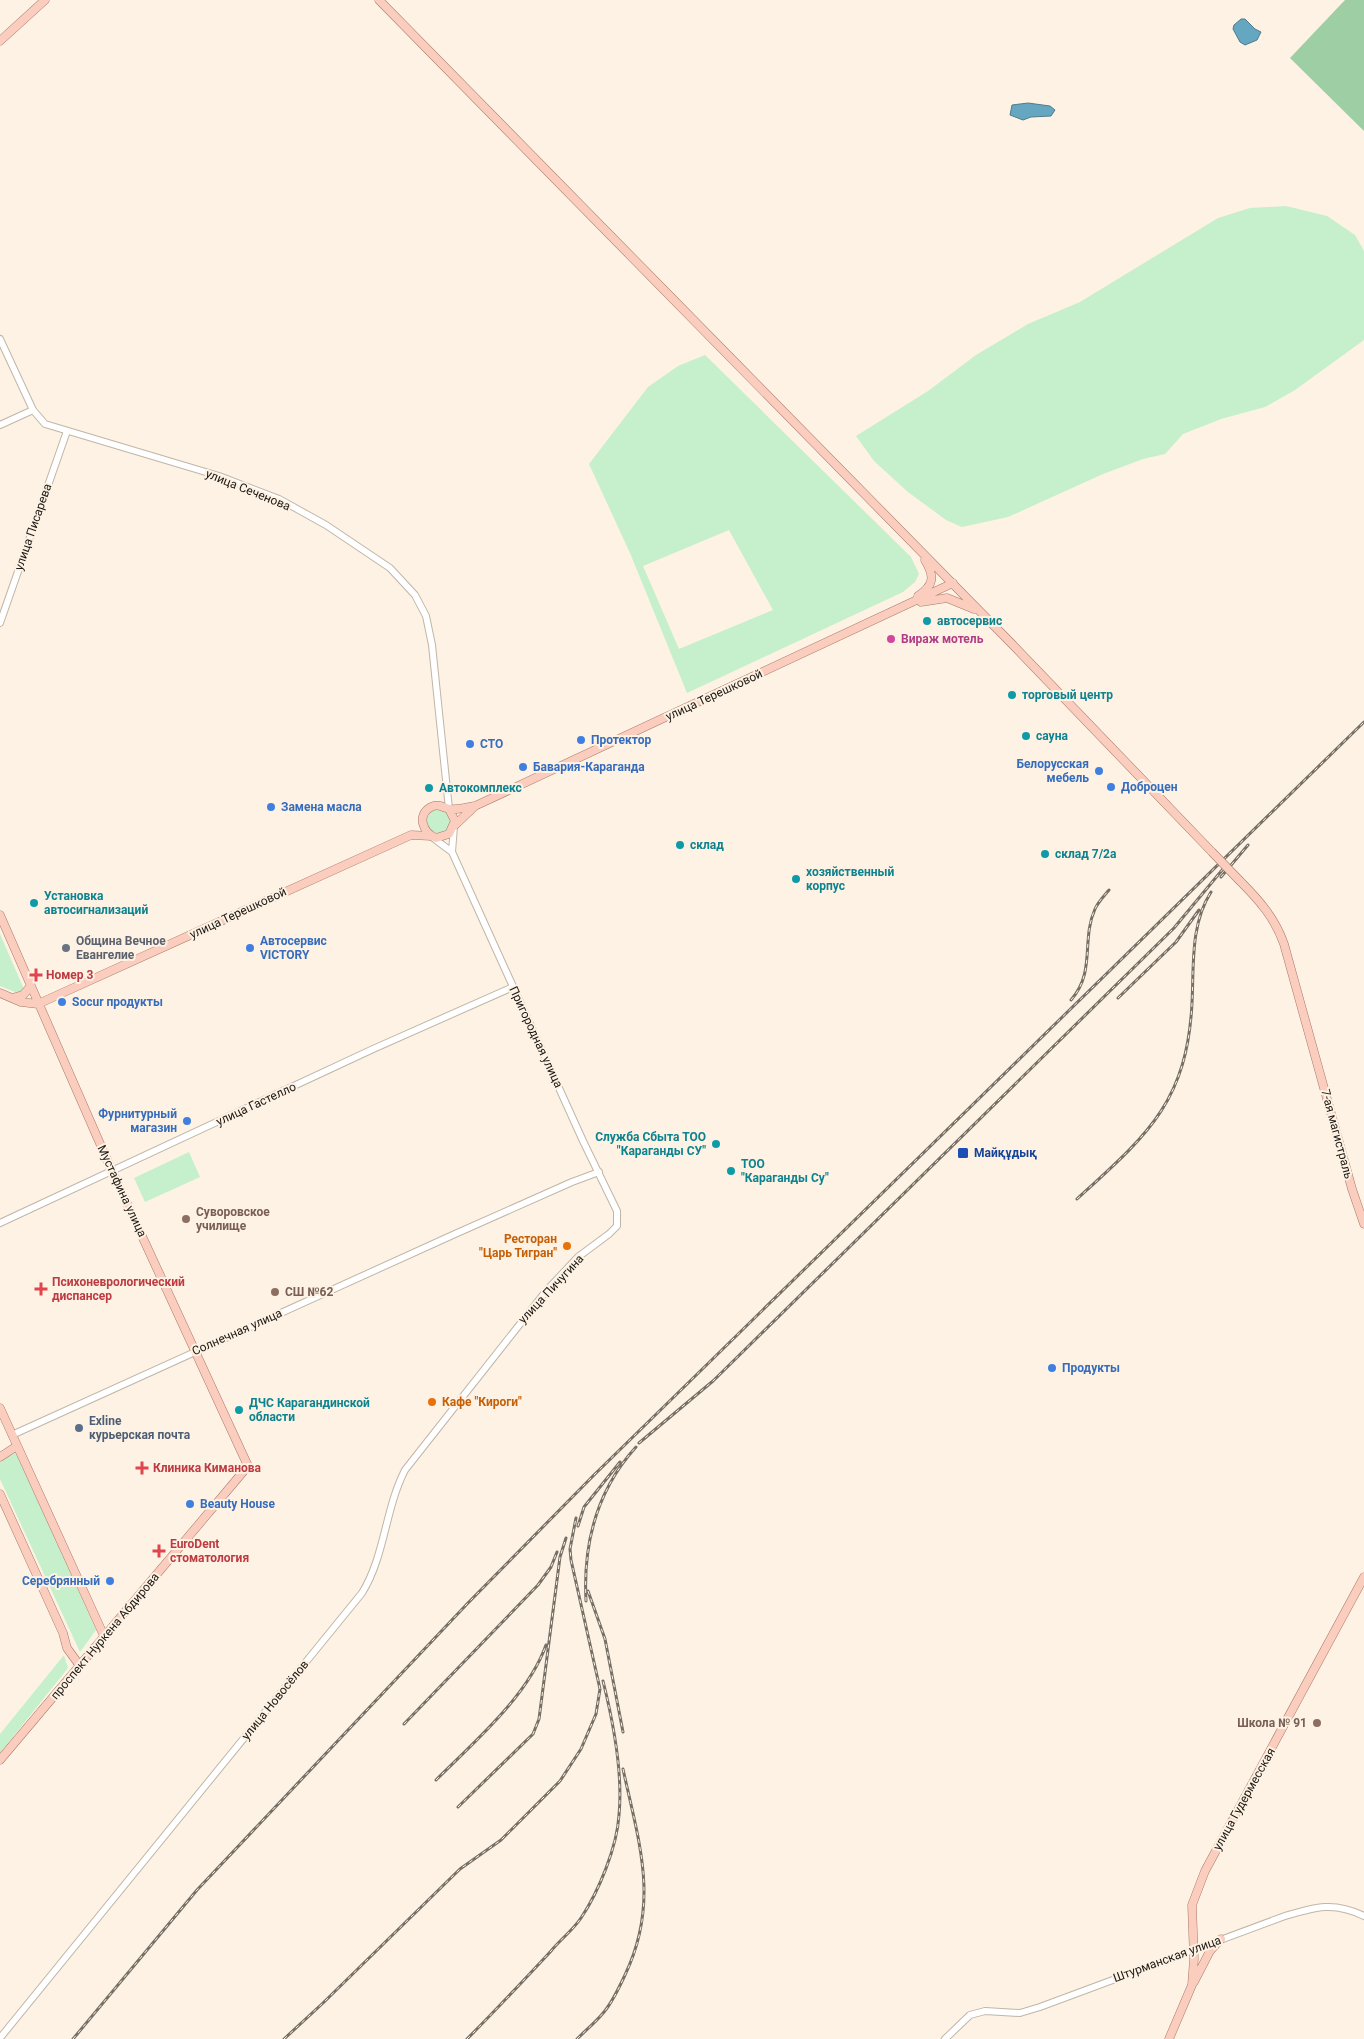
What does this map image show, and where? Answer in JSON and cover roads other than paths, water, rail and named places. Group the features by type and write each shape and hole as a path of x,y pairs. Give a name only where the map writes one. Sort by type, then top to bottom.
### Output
{"main road":[{"path":"0,40 45,0"},
{"path":"379,0 918,550 930,568 932,577 929,588 909,604"},
{"name":"7-ая магистраль","path":"918,550 953,583 1240,881 1265,908 1277,925 1364,1224"},
{"name":"улица Терешковой","path":"437,805 449,809 475,806 953,583"},
{"path":"909,604 947,598 979,611"},
{"path":"411,835 428,810 437,805"},
{"name":"улица Терешковой","path":"38,1004 411,835 445,836 475,806"},
{"path":"449,809 454,817 454,826"},
{"path":"422,819 424,829 431,836"},
{"name":"Мустафина улица","path":"0,915 112,1170 248,1466"},
{"path":"12,998 23,995 31,986"},
{"path":"0,993 30,1004 38,1004"},
{"path":"0,1408 4,1426 12,1435 104,1636"},
{"path":"0,1457 17,1446"},
{"name":"проспект Нуркена Абдирова","path":"0,1760 248,1466"},
{"path":"0,1494 63,1633 67,1648 80,1666"},
{"name":"улица Гудермесская","path":"1192,1986 1194,1949 1192,1905 1205,1871 1364,1577"},
{"path":"1169,2039 1192,1986 1210,1951 1221,1939"}],"street":[{"name":"улица Сеченова","path":"0,339 33,410 45,424 219,476 279,499 326,525 390,568 415,594 426,616 432,645 449,809"},
{"path":"0,425 33,410"},
{"name":"улица Писарева","path":"0,623 67,431"},
{"path":"437,805 447,792"},
{"path":"452,852 454,826"},
{"path":"431,836 452,852"},
{"name":"Пригородная улица","path":"452,852 617,1211 618,1222"},
{"name":"улица Гастелло","path":"0,1223 373,1049 513,987"},
{"name":"Солнечная улица","path":"12,1435 538,1196 599,1172"},
{"name":"улица Пичугина","path":"507,1338 546,1291 575,1261 615,1229 618,1222"},
{"name":"улица Новосёлов","path":"0,2038 362,1593 372,1575 391,1502 405,1470 507,1338"},
{"name":"Штурманская улица","path":"945,2039 970,2015 985,2011 1020,2013 1040,2007 1221,1939 1318,1906 1336,1906 1364,1916"}],"water":[{"path":"1241,19 1245,19 1261,32 1257,40 1245,45 1240,42 1233,29 1234,25"},
{"path":"1028,103 1050,106 1055,110 1051,116 1031,117 1023,120 1010,115 1012,105"}],"railway":[{"path":"73,2039 197,1890 467,1604 594,1475 1364,722"},
{"path":"1221,877 1248,845"},
{"path":"639,1443 713,1381 1174,928 1223,869"},
{"path":"1071,1000 1079,989 1086,967 1089,932 1095,909 1099,901 1109,890"},
{"path":"1077,1199 1142,1136 1172,1092 1182,1067 1188,1038 1196,932 1199,918 1211,892"},
{"path":"1118,998 1176,942 1199,910"},
{"path":"586,1601 587,1559 595,1519 611,1481 636,1447"},
{"path":"578,1526 584,1507 620,1462"},
{"path":"284,2039 460,1869 501,1840 560,1781 581,1749 596,1714 600,1689 571,1560 570,1549 576,1518"},
{"path":"458,1807 533,1734 539,1719 560,1557 566,1538"},
{"path":"404,1724 538,1585 551,1567 557,1552"},
{"path":"588,1591 605,1639 623,1732"},
{"path":"436,1780 483,1734 513,1700 538,1664 546,1645"},
{"path":"467,2039 578,1922 594,1895 611,1855 618,1828 620,1782 616,1748 603,1681"},
{"path":"577,2039 601,2016 616,1994 636,1948 642,1922 644,1897 640,1847 623,1769"}],"place":[{"name":"автосервис","path":"927,621"},
{"name":"Вираж мотель","path":"891,639"},
{"name":"торговый центр","path":"1012,695"},
{"name":"сауна","path":"1026,736"},
{"name":"Протектор","path":"581,740"},
{"name":"СТО","path":"470,744"},
{"name":"Бавария-Караганда","path":"523,767"},
{"name":"Белорусская мебель","path":"1099,771"},
{"name":"Доброцен","path":"1111,787"},
{"name":"Автокомплекс","path":"429,788"},
{"name":"Замена масла","path":"271,807"},
{"name":"склад","path":"680,845"},
{"name":"склад 7/2а","path":"1045,854"},
{"name":"хозяйственный корпус","path":"796,879"},
{"name":"Установка автосигнализаций","path":"34,903"},
{"name":"Община Вечное Евангелие","path":"66,948"},
{"name":"Автосервис VICTORY","path":"250,948"},
{"name":"Номер 3","path":"36,975"},
{"name":"Socur продукты","path":"62,1002"},
{"name":"Фурнитурный магазин","path":"187,1121"},
{"name":"Служба Сбыта ТОО \"Караганды СУ\"","path":"716,1144"},
{"name":"Майқұдық","path":"963,1153"},
{"name":"ТОО \"Караганды Су\"","path":"731,1171"},
{"name":"Суворовское училище","path":"186,1219"},
{"name":"Ресторан \"Царь Тигран\"","path":"567,1246"},
{"name":"Психоневрологический диспансер","path":"41,1289"},
{"name":"СШ №62","path":"275,1292"},
{"name":"Продукты","path":"1052,1368"},
{"name":"Кафе \"Кироги\"","path":"432,1402"},
{"name":"ДЧС Карагандинской области","path":"239,1410"},
{"name":"Exline курьерская почта","path":"79,1428"},
{"name":"Клиника Киманова","path":"142,1468"},
{"name":"Beauty House","path":"190,1504"},
{"name":"EuroDent стоматология","path":"159,1551"},
{"name":"Серебрянный","path":"110,1581"},
{"name":"Школа № 91","path":"1317,1723"}]}
